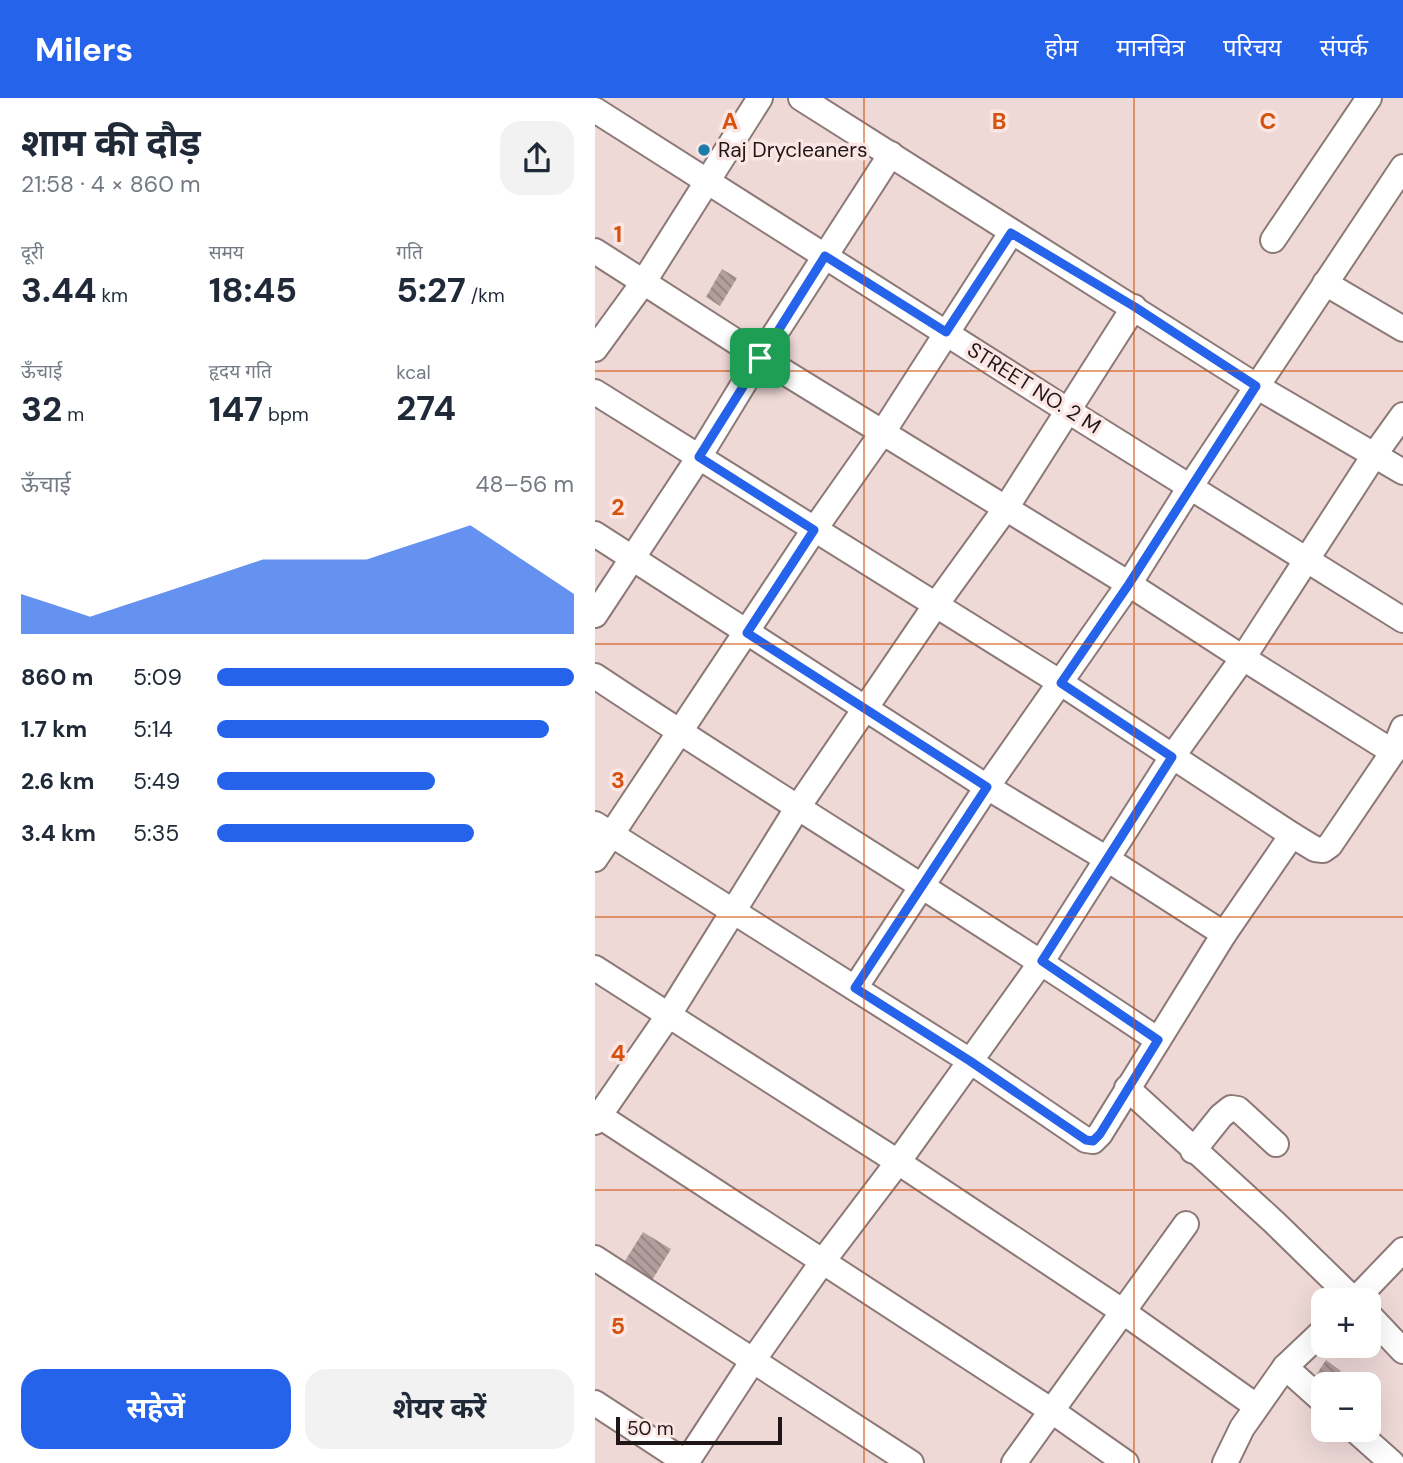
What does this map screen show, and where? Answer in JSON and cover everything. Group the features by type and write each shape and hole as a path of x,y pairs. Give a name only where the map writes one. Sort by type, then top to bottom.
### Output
{"street":[{"path":"595,349 643,283 705,181 760,98"},
{"path":"801,98 1256,386 1403,472"},
{"path":"1273,240 1369,98"},
{"name":"STREET NO. 2 M","path":"595,110 1403,620"},
{"path":"595,615 699,457 891,154"},
{"path":"855,988 987,787 1129,584 1189,487 1403,167"},
{"path":"595,859 603,829 680,733 814,530 883,432 1011,233"},
{"path":"595,251 760,358 1129,584 1393,752"},
{"path":"1325,283 1403,330"},
{"path":"1126,1463 1052,1410 596,1117 668,1016 798,807 1070,412 1135,307"},
{"path":"595,392 1061,683 1315,849 1323,850 1330,845 1393,752 1403,728"},
{"path":"595,1403 687,1463 754,1359 823,1261 898,1162 1042,961 1172,757 1243,659 1403,415"},
{"path":"595,534 987,787 1224,934"},
{"path":"595,676 680,733 1042,961 1158,1040"},
{"path":"603,829 970,1061 1086,1140 1093,1141 1100,1134 1224,934 1292,835"},
{"path":"595,968 898,1162 1122,1311 1256,1406"},
{"path":"1127,1088 1274,1222 1342,1288"},
{"path":"1193,1151 1221,1116 1231,1108 1238,1109 1276,1144"},
{"path":"1014,1463 1186,1223"},
{"path":"1366,1288 1403,1250"},
{"path":"595,1258 911,1463"},
{"path":"1381,1328 1403,1351"},
{"path":"1225,1463 1256,1406 1285,1367 1311,1342"},
{"path":"1285,1367 1311,1390"},
{"path":"1368,1442 1392,1463"}],"building":[{"path":"722,269 737,278 720,306 706,297"},
{"path":"643,1232 671,1249 651,1282 623,1264"},
{"path":"1326,1360 1341,1371 1340,1372 1318,1372"}],"place":[{"name":"Raj Drycleaners","path":"704,150"}],"route":[{"path":"1011,233 1135,307 1256,386 1129,584 1061,683 1172,757 1042,961 1158,1040 1093,1141 1086,1140 970,1061 855,988 987,787 747,633 814,530 699,457 760,358 825,256 946,332 1011,233"}]}
